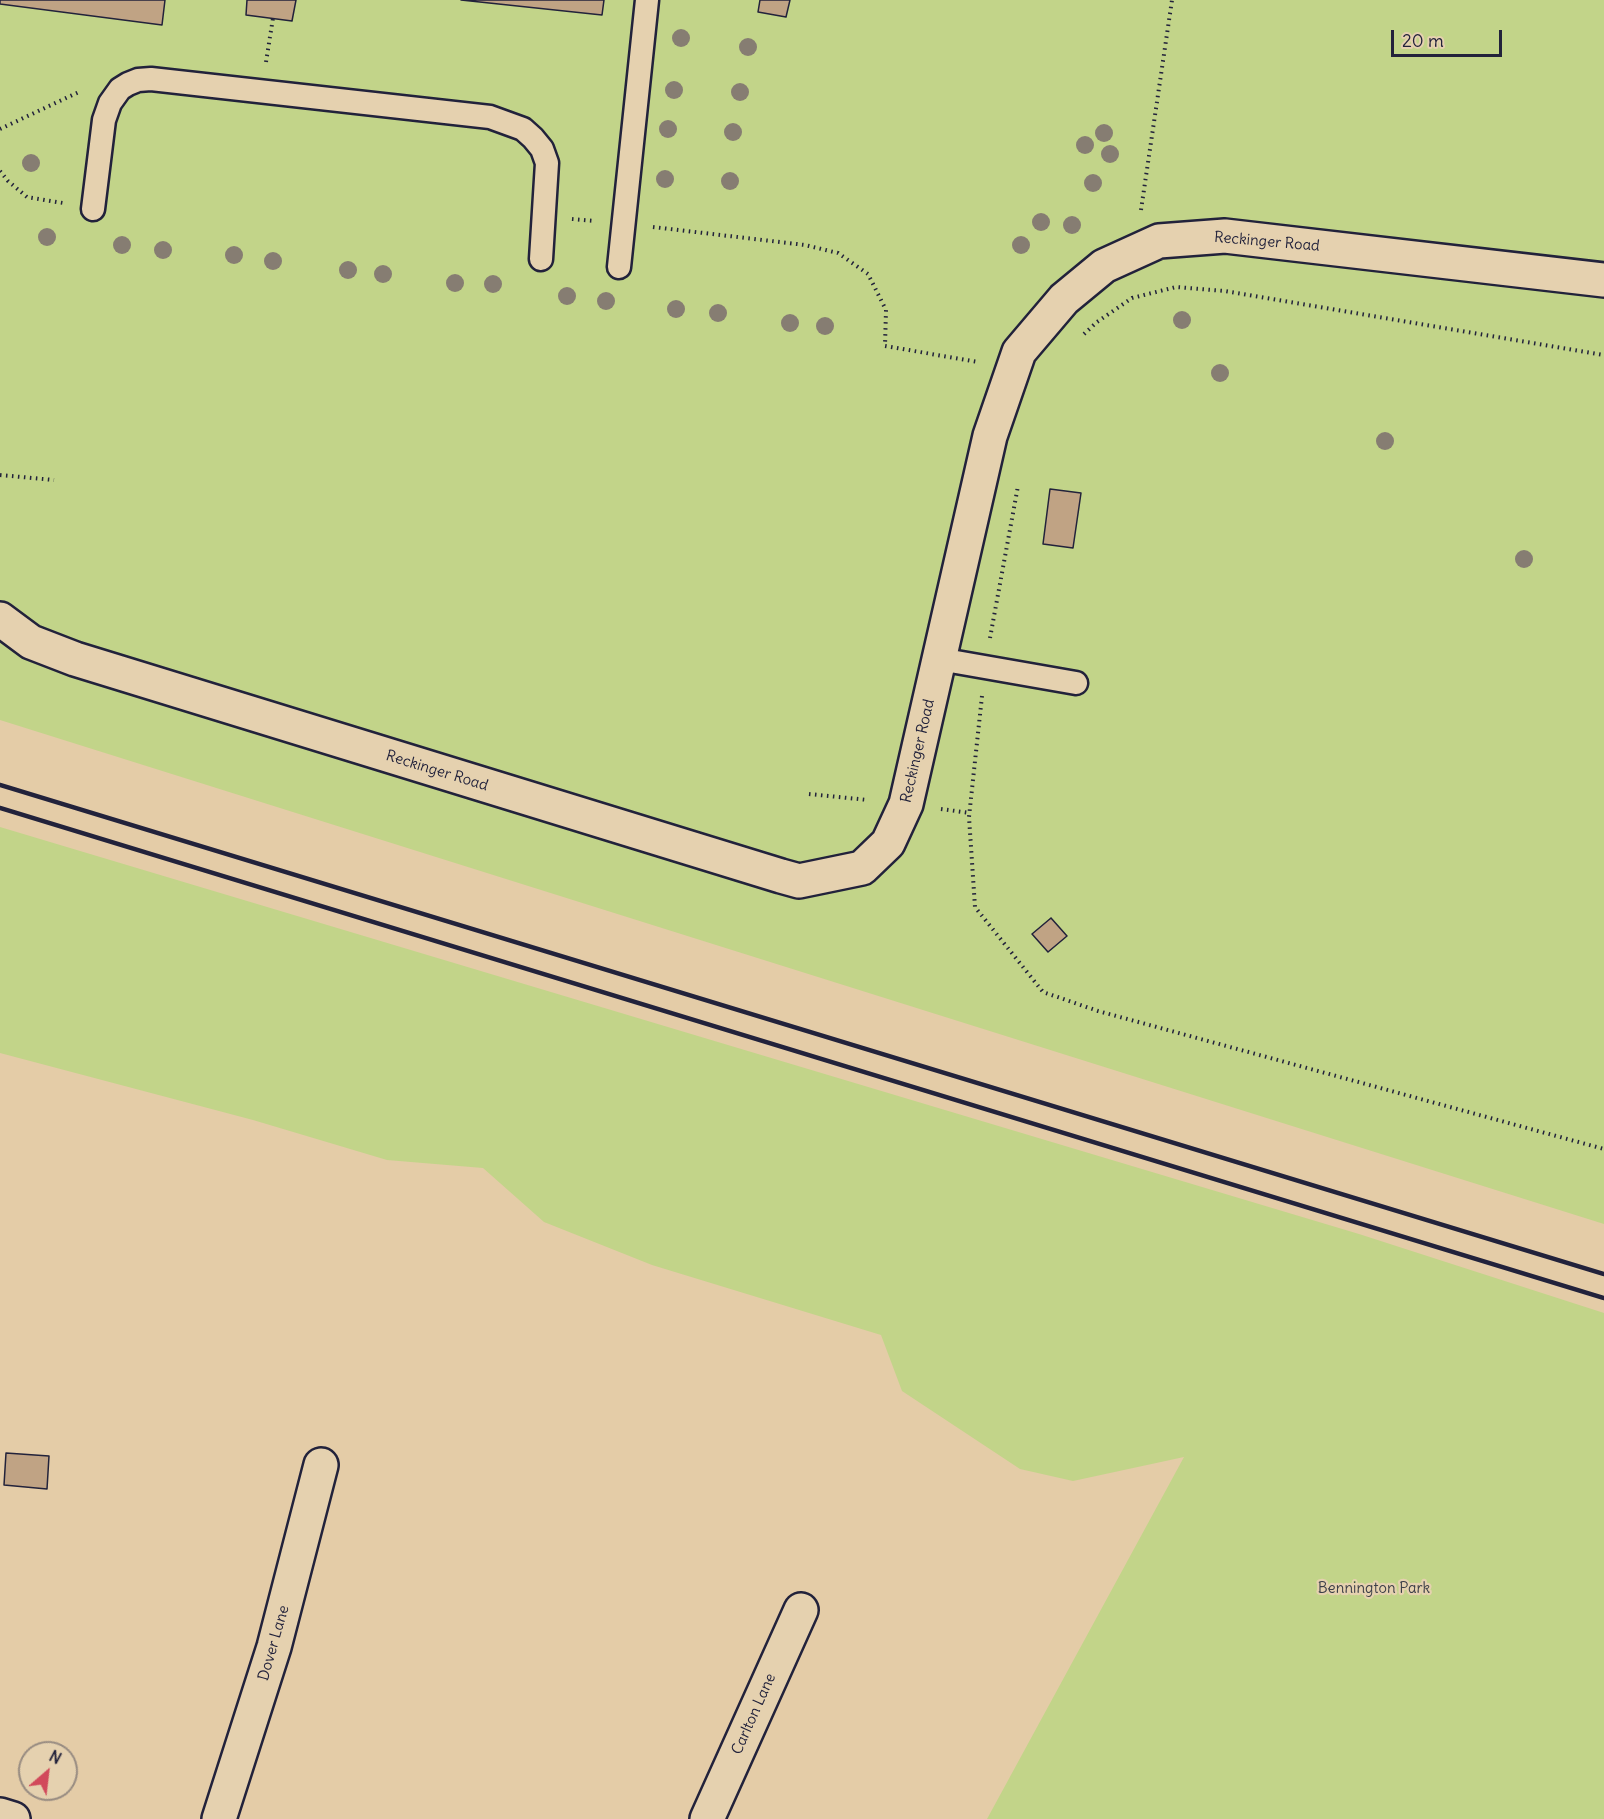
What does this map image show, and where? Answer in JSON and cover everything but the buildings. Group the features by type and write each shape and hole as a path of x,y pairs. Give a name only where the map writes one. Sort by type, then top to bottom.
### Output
{"street":[{"name":"Reckinger Road","path":"0,618 31,642 75,659 799,881 862,868 888,843 906,804 990,436 1019,352 1064,299 1104,266 1159,242 1226,236 1604,280"},
{"name":"Dover Lane","path":"219,1819 274,1647 321,1465"},
{"name":"Carlton Lane","path":"707,1819 801,1610"},
{"path":"0,1815 13,1819"}],"lane":[{"path":"619,267 647,0"},
{"path":"93,209 104,120 110,103 120,89 128,84 151,79 490,117 523,129 542,149 547,163 542,259"},
{"path":"939,659 1076,682"}],"path":[{"path":"1146,248 1141,210 1172,0"},
{"path":"266,65 273,18"},
{"path":"0,129 86,88"},
{"path":"0,171 27,197 93,209"},
{"path":"568,218 805,245 838,253 868,274 886,310 885,346 983,363"},
{"path":"1082,337 1096,322 1132,298 1176,287 1225,291 1604,355"},
{"path":"0,475 54,480"},
{"path":"1020,477 985,667 970,813 975,907 1043,992 1098,1011 1604,1149"},
{"path":"809,794 878,802"},
{"path":"933,808 970,813"}],"green space":[{"path":"0,0 1604,0 1604,1224 0,720"},
{"name":"Bennington Park","path":"0,827 1359,1234 1604,1313 1604,1819 987,1819 1184,1457 1073,1481 1020,1469 902,1391 881,1335 652,1265 544,1222 483,1168 387,1160 253,1120 0,1053"}],"railway":[{"path":"0,785 1604,1274"},
{"path":"0,808 1604,1298"}]}
